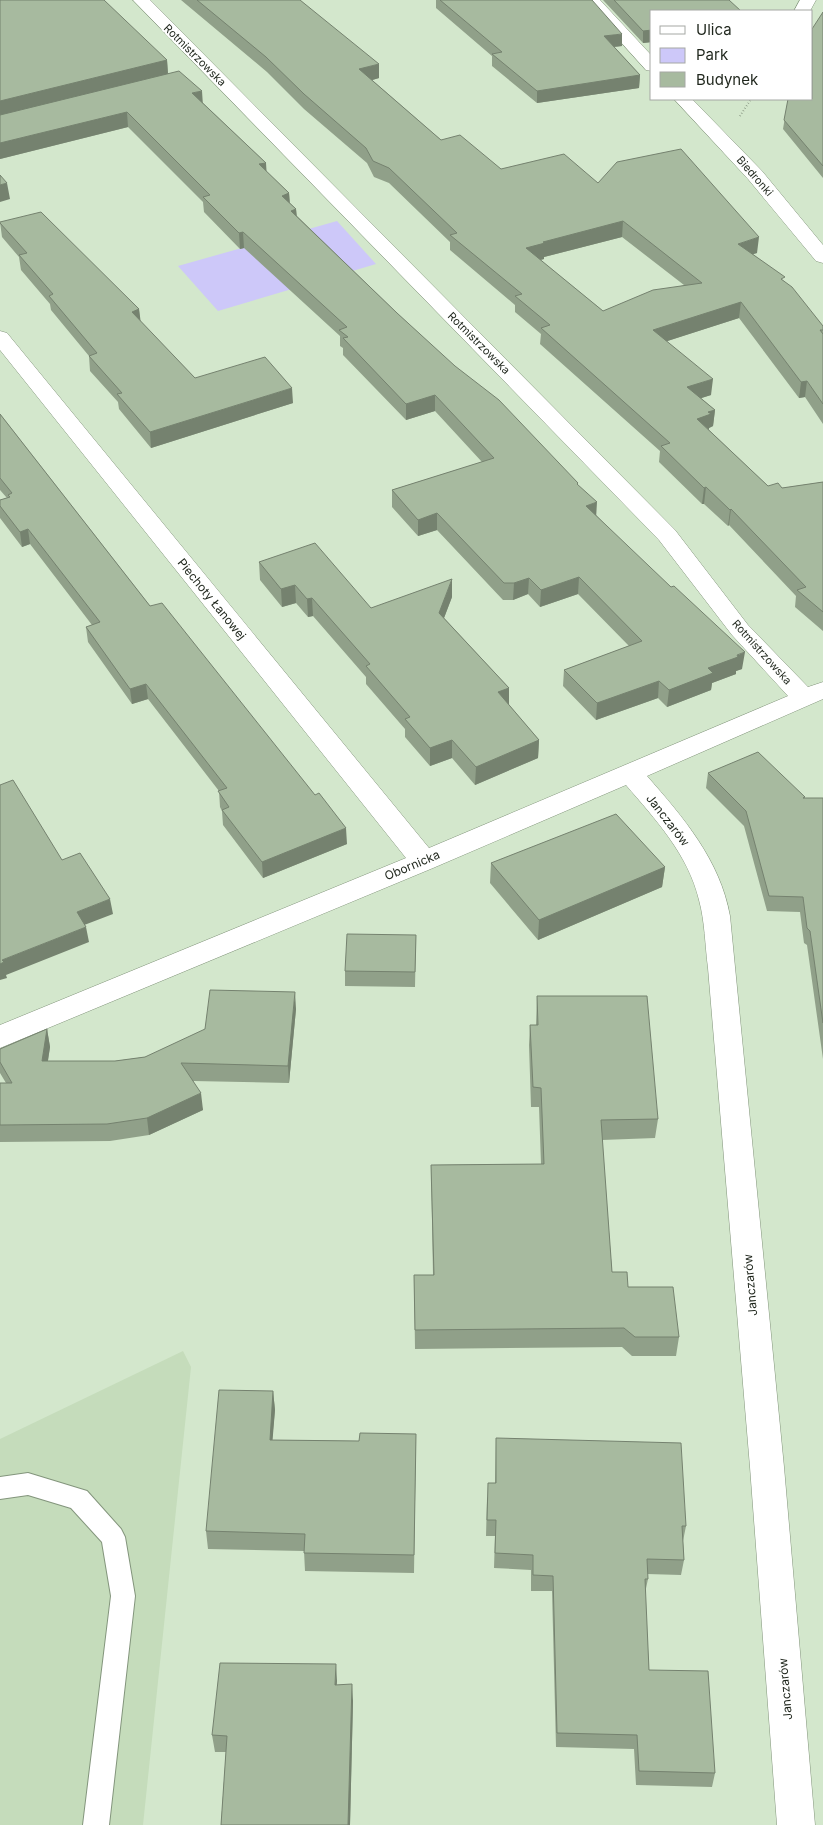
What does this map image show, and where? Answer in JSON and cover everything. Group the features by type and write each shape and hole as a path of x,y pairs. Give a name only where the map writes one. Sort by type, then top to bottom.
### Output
{"street":[{"name":"Rotmistrzowska","path":"141,0 201,74 667,535 740,630 814,694"},
{"path":"591,0 650,64"},
{"name":"Biedronki","path":"685,100 755,175 823,257"},
{"name":"Piechoty Łanowej","path":"0,337 424,861"},
{"name":"Obornicka","path":"0,1037 424,861 814,694"},
{"name":"Janczarów","path":"629,772 684,836 701,865 713,900 722,968 759,1379 796,1825"}],"lane":[{"path":"0,1488 28,1484 78,1499 114,1537 123,1596 96,1825"}],"shaded area":[{"path":"183,1351 191,1367 143,1825 0,1825 0,1439"}],"green space":[{"path":"337,221 376,264 218,311 178,266"}],"building":[{"path":"0,0 104,0 167,60 0,101"},
{"path":"197,0 300,0 379,64 359,69 441,140 460,135 501,169 564,154 598,183 617,162 681,149 759,237 738,244 785,277 781,279 792,287 823,326 823,330 820,330 823,334 823,404 807,381 801,382 741,302 653,330 713,379 687,387 715,410 708,412 711,414 697,419 768,486 778,483 782,488 823,482 823,612 797,590 806,587 731,509 706,487 704,488 661,446 670,443 541,328 550,325 515,296 522,294 450,235 457,233 389,168 373,161 366,148 304,94 266,57","holes":["623,221 702,283 653,290 603,311 526,248"]},
{"path":"440,0 592,0 622,34 604,36 640,75 537,91 492,54 502,52"},
{"path":"614,0 729,0 740,10 650,10 650,30 643,31"},
{"path":"823,12 823,166 784,120 788,100 813,100 813,27"},
{"path":"179,71 202,91 192,93 266,163 259,164 289,193 282,196 296,209 291,211 455,366 499,400 577,484 597,502 586,506 671,587 674,586 745,652 737,655 738,657 708,668 713,673 669,690 659,681 597,703 564,670 642,641 579,577 541,590 529,578 514,583 504,583 437,513 418,520 392,490 494,458 435,395 406,404 343,338 348,337 339,330 347,327 243,232 239,233 203,197 210,195 127,112 0,143 0,115"},
{"path":"0,175 7,183 0,185"},
{"path":"41,212 139,309 132,312 195,378 265,357 292,388 150,432 117,394 122,393 89,356 97,353 49,296 53,294 19,255 27,253 0,223"},
{"path":"0,414 150,606 162,603 315,795 319,793 346,828 262,862 222,810 229,807 218,791 227,788 146,684 130,689 86,627 100,622 28,529 20,532 0,506 0,500 10,497 8,495 12,493 0,478"},
{"path":"315,543 371,608 452,579 439,613 509,688 498,692 539,740 476,767 452,740 430,748 405,719 410,717 366,666 370,664 312,598 307,599 295,585 281,589 259,562"},
{"path":"758,752 805,797 803,798 823,798 823,1023 810,931 807,928 803,897 769,896 746,811 708,773"},
{"path":"13,780 62,860 80,853 110,899 77,912 86,927 2,960 4,962 0,964 0,785"},
{"path":"616,814 665,867 539,920 491,863"},
{"path":"347,934 416,935 415,972 345,971"},
{"path":"210,990 295,992 288,1066 181,1063 201,1093 147,1118 107,1124 0,1125 0,1083 12,1083 0,1062 0,1049 47,1029 42,1061 115,1061 145,1057 205,1029"},
{"path":"537,996 647,996 658,1119 601,1120 612,1272 627,1272 628,1287 673,1287 679,1337 635,1337 624,1328 415,1330 414,1275 434,1275 431,1165 544,1164 541,1088 533,1087 530,1025 538,1025"},
{"path":"219,1390 273,1391 270,1440 359,1441 360,1433 416,1434 414,1555 304,1553 305,1534 206,1531"},
{"path":"496,1438 681,1443 686,1526 682,1526 684,1560 647,1559 648,1579 645,1579 649,1670 708,1671 715,1773 639,1771 637,1735 557,1733 553,1576 533,1575 533,1555 495,1553 496,1520 487,1520 488,1483 496,1483"},
{"path":"220,1663 336,1664 335,1685 352,1684 348,1825 221,1825 227,1736 212,1735"}]}
